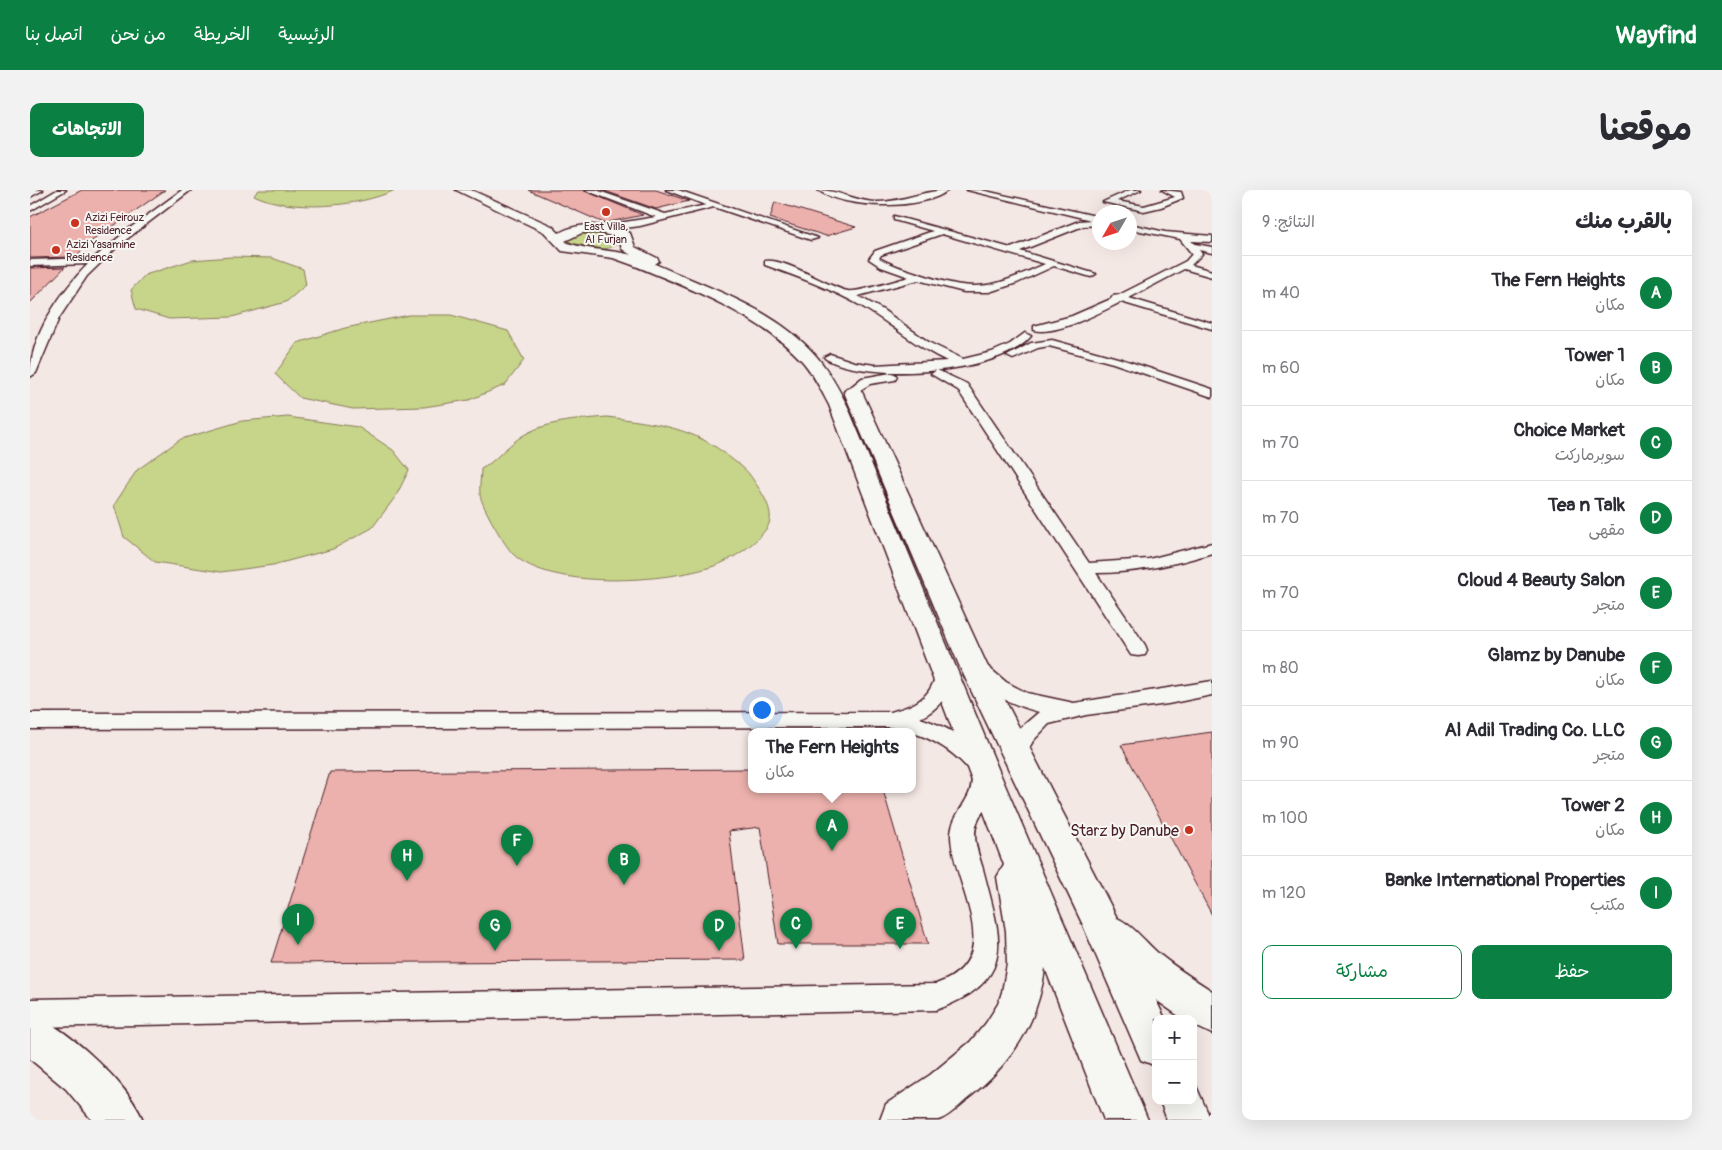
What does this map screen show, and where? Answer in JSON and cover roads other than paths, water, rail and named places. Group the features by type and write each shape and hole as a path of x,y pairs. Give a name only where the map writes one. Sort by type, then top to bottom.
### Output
{"street":[{"path":"30,194 37,190"},
{"path":"30,209 62,190"},
{"path":"30,373 57,311 96,260 187,190"},
{"path":"462,190 548,229 558,239 558,242 567,248 589,237 714,205"},
{"path":"481,190 589,237 618,256 730,302 771,325 805,353 830,386 983,770 1126,1120"},
{"path":"589,190 665,217"},
{"path":"670,190 814,238"},
{"path":"822,190 865,204 879,206 944,190"},
{"path":"971,190 1046,208 1091,212 1152,208 1179,198 1176,193 1166,190"},
{"path":"1011,251 1137,190"},
{"path":"1046,208 1091,212"},
{"path":"897,218 1091,274"},
{"path":"589,237 609,251 621,247 628,242 634,232 650,221"},
{"path":"1137,230 1189,242 1212,251"},
{"path":"942,231 874,256 879,263 920,277 958,288 987,290 1054,263"},
{"path":"558,239 568,233 589,237 617,232 625,236 629,249 640,256 743,298 776,315 800,330 830,357 852,391 973,665 1097,915 1152,1036"},
{"path":"1189,242 1212,233"},
{"path":"1201,237 1212,238"},
{"path":"1186,264 1197,254 1189,242"},
{"path":"1025,336 1023,332 1025,330 1055,325 1084,315 1186,264 1196,262 1212,251"},
{"path":"30,263 96,260"},
{"path":"768,263 849,295 889,318 965,374 1084,568 1138,650"},
{"path":"1186,264 1212,274"},
{"path":"849,295 920,277"},
{"path":"1117,298 1212,326"},
{"path":"852,391 860,384 873,379 918,369 937,374 965,374 991,366 1029,348 1062,342 1066,328 1084,315"},
{"path":"1038,328 1056,331 1064,337 1117,361"},
{"path":"830,357 860,367 918,369 965,374 994,355 1020,342 1025,336"},
{"path":"1025,336 1117,361 1212,393"},
{"path":"916,337 931,356 918,369"},
{"path":"1084,568 1150,565 1212,548"},
{"path":"973,665 999,688 1018,698 1052,707 1086,708"},
{"path":"889,719 923,709 938,694 945,675"},
{"path":"1016,753 1024,736 1043,718 1086,708 1142,701 1212,688"},
{"path":"30,721 889,719 911,722 932,729 952,740 970,754 983,770 982,787 966,818 963,837 986,931 984,958 978,971 968,983 956,991 936,997 30,1013"},
{"path":"902,1120 982,1061 1004,1034 1019,1001 1026,966 1024,930 1006,826"},
{"path":"1097,915 1120,944 1145,967 1177,992 1212,1014"},
{"path":"30,1033 81,1074 121,1120"}],"place":[{"name":"East Villa, Al Furjan","path":"606,212"},
{"name":"Azizi Feirouz Residence","path":"75,223"},
{"name":"Azizi Yasamine Residence","path":"56,250"},
{"name":"Starz by Danube","path":"1189,830"},
{"name":"The Fern Heights","path":"832,851"},
{"name":"Glamz by Danube","path":"517,866"},
{"name":"Tower 2","path":"407,881"},
{"name":"Tower 1","path":"624,885"},
{"name":"Banke International Properties","path":"298,945"},
{"name":"Choice Market","path":"796,949"},
{"name":"Cloud 4 Beauty Salon","path":"900,949"},
{"name":"Al Adil Trading Co. LLC","path":"495,951"},
{"name":"Tea n Talk","path":"719,951"}]}
